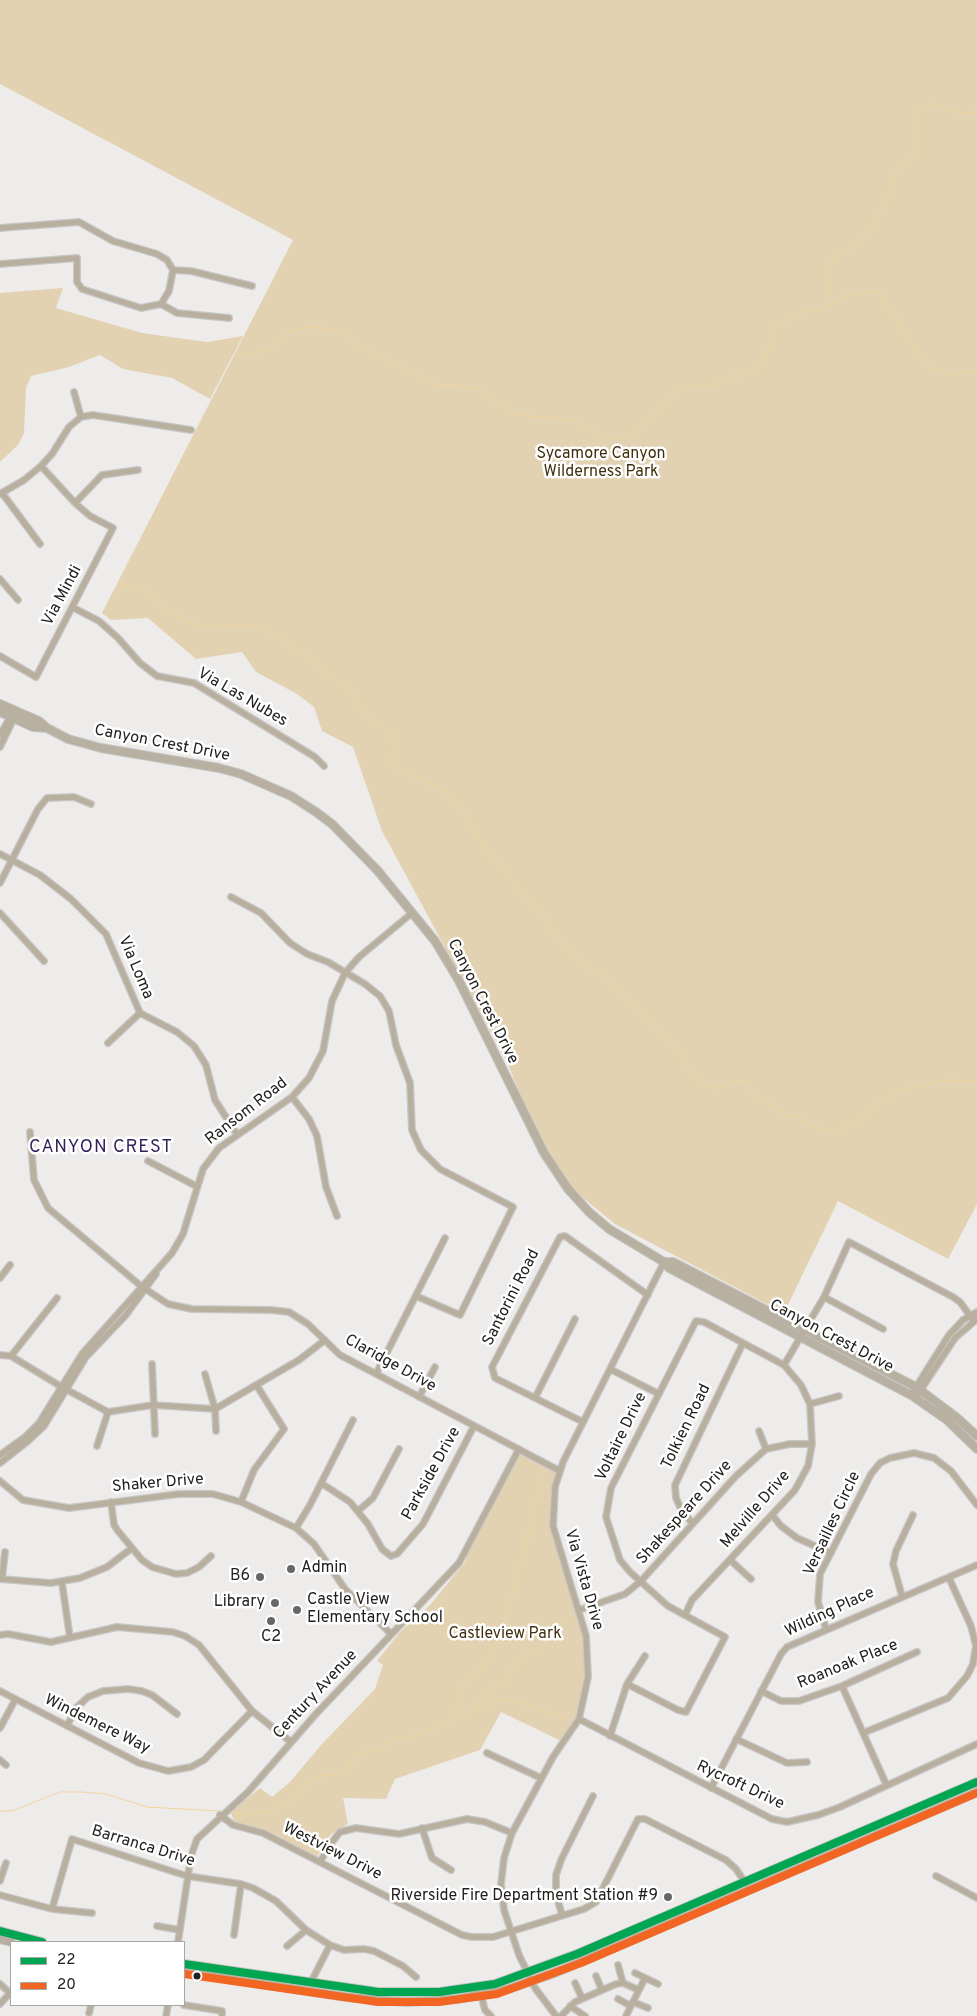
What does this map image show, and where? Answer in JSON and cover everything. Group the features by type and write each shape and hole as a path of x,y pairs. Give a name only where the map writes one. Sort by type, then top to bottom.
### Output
{"main road":[{"name":"Canyon Crest Drive","path":"0,704 13,716"},
{"name":"Canyon Crest Drive","path":"0,712 39,721 46,728 68,739 101,748 219,768 250,778 291,796 332,824 378,871 435,941 460,981 527,1121 568,1190 609,1229 664,1262 669,1268 914,1396 947,1420 977,1449"},
{"name":"Canyon Crest Drive","path":"664,1262 673,1262 919,1389 977,1436"},
{"path":"185,1964 378,1992 422,1993 488,1985 527,1974 977,1782"},
{"path":"185,1972 378,2000 438,2001 481,1995 532,1982 977,1792"},
{"path":"0,1931 38,1941"}],"street":[{"path":"0,228 79,222 113,241 157,254 167,260 172,270 169,291 161,304"},
{"path":"0,264 77,258 77,282 82,289 141,308 161,304 177,313 230,318"},
{"path":"172,270 190,271 252,286"},
{"path":"74,392 81,417"},
{"path":"40,544 1,494 24,480 41,466 52,454 69,427 81,417 93,415 191,430"},
{"path":"41,466 75,503 102,475 138,470"},
{"name":"Via Mindi","path":"0,656 36,677 113,528 90,516 75,503"},
{"path":"0,579 18,600"},
{"name":"Via Las Nubes","path":"72,607 100,621 140,663 157,676 194,682 315,757 324,766"},
{"path":"0,735 13,716"},
{"path":"0,747 13,716"},
{"path":"0,884 38,809 47,798 74,797 91,804"},
{"name":"Via Loma","path":"0,854 40,875 56,887 106,934 140,1014 177,1032 198,1051 206,1065 215,1100 237,1134"},
{"path":"231,896 261,912 290,942 307,954 345,973 376,992 389,1011 396,1045 410,1086 412,1130 423,1152 437,1167 512,1207 459,1316 416,1296"},
{"path":"0,913 2,922 44,961"},
{"name":"Ransom Road","path":"0,1463 44,1426 82,1354 119,1315 172,1253 183,1234 202,1169 219,1148 292,1097 309,1078 320,1056 334,996 345,973 359,957 412,913"},
{"path":"108,1043 140,1014"},
{"path":"292,1097 309,1119 317,1136 322,1152 326,1187 337,1216"},
{"name":"Claridge Drive","path":"30,1132 34,1180 48,1208 143,1288 168,1304 192,1309 289,1312 308,1324 340,1355 560,1471"},
{"path":"148,1161 196,1186"},
{"name":"Santorini Road","path":"535,1398 495,1378 492,1373 492,1367 560,1237 565,1236 648,1294"},
{"path":"376,1374 445,1238"},
{"path":"784,1365 824,1297 849,1242 953,1296 974,1319"},
{"name":"Via Vista Drive","path":"556,2016 527,1974 504,1910 501,1884 504,1858 512,1833 541,1778 579,1719 588,1677 586,1636 553,1526 553,1505 560,1471 664,1262"},
{"path":"0,1278 10,1265"},
{"path":"824,1297 883,1329"},
{"path":"11,1356 57,1298"},
{"path":"914,1396 955,1338 974,1319 977,1312"},
{"path":"575,1319 535,1398 583,1422"},
{"name":"Melville Drive","path":"685,1615 692,1600 796,1490 803,1478 811,1456 812,1444 810,1404 801,1385 784,1365 704,1322 696,1321"},
{"name":"Voltaire Drive","path":"626,1684 678,1710 686,1712 725,1637 655,1597 620,1560 606,1517 607,1501 611,1488 696,1321"},
{"path":"0,1355 11,1356 63,1388 108,1412 154,1405 215,1409 299,1360 325,1340"},
{"name":"Tolkien Road","path":"692,1523 681,1509 676,1498 675,1485 743,1343"},
{"path":"152,1364 155,1434"},
{"path":"419,1397 435,1367"},
{"path":"610,1369 659,1394"},
{"path":"205,1374 215,1409 216,1431"},
{"path":"242,1502 254,1470 284,1429 257,1386"},
{"name":"Ransom Road","path":"0,1455 25,1437 39,1423 63,1388"},
{"path":"810,1404 839,1396"},
{"path":"97,1446 108,1412"},
{"path":"296,1528 353,1420"},
{"name":"Parkside Drive","path":"358,1511 382,1549 391,1556 397,1554 423,1524 474,1426"},
{"path":"759,1431 766,1449"},
{"name":"Shakespeare Drive","path":"579,1610 626,1594 641,1581 746,1466 766,1449 790,1444 812,1444"},
{"path":"321,1483 341,1494 358,1511 373,1498 400,1449"},
{"name":"Century Avenue","path":"178,1941 193,1846 220,1816 248,1792 291,1742 459,1564 519,1449"},
{"name":"Versailles Circle","path":"826,1629 818,1602 820,1574 870,1474 880,1463 890,1458 914,1453 934,1458 951,1471 977,1505"},
{"name":"Shaker Drive","path":"0,1481 22,1500 69,1508 179,1494 213,1494 242,1502 296,1528 314,1544 346,1589 391,1634"},
{"path":"111,1502 114,1525 142,1560 152,1567 176,1574 187,1572 199,1567 211,1556"},
{"path":"902,1596 893,1564 896,1551 913,1515"},
{"path":"773,1516 781,1526 797,1538 831,1553"},
{"path":"5,1552 1,1579 62,1582 95,1573 132,1548"},
{"path":"730,1560 751,1579"},
{"name":"Wilding Place","path":"711,1788 780,1654 787,1647 977,1565"},
{"path":"863,1733 948,1698 967,1676 973,1664 976,1646 974,1625 949,1578"},
{"path":"62,1582 70,1638"},
{"path":"0,1636 8,1634 51,1642 117,1627 173,1632 185,1636 199,1645 252,1711 291,1742"},
{"name":"Roanoak Place","path":"761,1690 781,1701 800,1701 842,1686 917,1652"},
{"path":"610,1736 626,1684 645,1656"},
{"path":"842,1686 886,1784"},
{"path":"67,1726 76,1708 88,1697 103,1691 128,1689 142,1691 152,1695 177,1714"},
{"name":"Windemere Way","path":"0,1691 139,1763 157,1769 180,1771 204,1760 252,1711"},
{"path":"0,1728 15,1700"},
{"name":"Rycroft Drive","path":"579,1719 772,1820 787,1822 818,1815 977,1744"},
{"path":"736,1739 787,1764 807,1762"},
{"path":"487,1753 541,1778"},
{"path":"0,1760 6,1765"},
{"path":"562,1915 556,1894 556,1875 561,1860 593,1796"},
{"name":"Westview Drive","path":"220,1816 237,1827 263,1833 462,1935 484,1938 511,1932 584,1909 596,1902 638,1819 645,1818 726,1860 736,1869 744,1882"},
{"path":"320,1862 340,1832 356,1828 399,1834 466,1819 484,1822 512,1833"},
{"path":"422,1828 432,1858 451,1870"},
{"name":"Barranca Drive","path":"52,1909 72,1839 187,1876 241,1884 276,1901 306,1930 330,1945 344,1950 364,1949 374,1951 403,1966 416,1977"},
{"path":"0,1881 6,1862"},
{"path":"936,1876 977,1898"},
{"path":"234,1935 241,1884"},
{"path":"0,1895 52,1909 92,1913"},
{"path":"157,1926 180,1930"},
{"path":"286,1946 306,1930"},
{"path":"311,1982 330,1945"},
{"path":"618,1965 624,1983"},
{"path":"635,1973 658,1984"},
{"path":"596,1976 602,1990"},
{"path":"626,2016 645,1978"},
{"path":"575,1983 582,1998"},
{"path":"562,2016 570,2006 582,1998 602,1990 624,1983 639,1990"},
{"path":"0,1984 10,1992"},
{"path":"0,2004 10,1994"},
{"path":"481,1995 487,2015"},
{"path":"618,2000 648,2008"},
{"path":"185,2005 222,2011 222,2016"},
{"path":"89,2013 91,2006"},
{"path":"570,2006 585,2016"}],"green space":[{"name":"Sycamore Canyon Wilderness Park","path":"0,0 977,0 977,1204 948,1259 838,1201 784,1313 615,1224 571,1188 546,1150 526,1110 508,1064 382,831 353,747 322,731 314,707 297,694 256,672 242,652 196,659 148,618 111,620 102,613 293,240 0,84"},
{"path":"63,288 56,308 142,333 207,342 243,336 210,399 172,378 123,369 100,355 69,367 31,376 26,388 24,433 18,445 0,462 0,293"},
{"name":"Castleview Park","path":"519,1447 561,1468 553,1518 577,1603 589,1664 577,1717 561,1741 501,1712 480,1750 395,1779 386,1799 343,1798 348,1824 330,1835 317,1857 235,1824 231,1813 260,1788 272,1797 289,1783 322,1744 375,1689 383,1665 377,1661 399,1633 430,1605 465,1562 470,1544"}],"waterway":[{"path":"833,302 829,297 830,281 826,273 839,252 851,247 872,230 886,202 895,172 909,164 919,148 917,112 931,104 961,113 977,112"},
{"path":"235,356 256,353 273,347 282,336 292,331 312,327 343,331 362,348 438,385 457,385 481,390 512,414 573,420 594,429 601,435 622,439 653,419 680,389 710,385 762,367 772,341 771,334 775,327 782,322 800,313 819,310 849,295 867,291 879,294 920,356 933,368 950,374 968,372 977,374"},
{"path":"119,581 123,585 146,592 167,611 189,622 210,627 248,625 261,627 310,657 353,695 363,713 391,733 395,745 390,761 393,766 450,793 467,817 489,856 537,906 565,949 607,979 637,1006 676,1047 693,1078 714,1089 736,1081 747,1081 754,1095 788,1116 797,1117 811,1125 837,1133 842,1126 867,1116 885,1098 904,1089 947,1080 977,1081"},
{"path":"452,1721 462,1686 470,1677 481,1671 502,1631 506,1618 506,1608 513,1592 535,1510 538,1478"},
{"path":"470,1713 490,1690 508,1678 508,1671 518,1666 523,1655 542,1645 554,1634 566,1617"},
{"path":"231,1812 247,1814 267,1812 281,1807 306,1784 320,1776 344,1774 355,1755 359,1753 379,1750 389,1740 396,1737 408,1739 500,1700 514,1700 567,1719"},
{"path":"0,1811 12,1811 60,1792 106,1794 147,1807 221,1811"}],"transit line":[{"name":"22","path":"185,1964 378,1992 439,1992 495,1984 577,1954 977,1782"},
{"name":"20","path":"185,1974 378,2002 439,2002 497,1994 581,1963 977,1793"},
{"name":"22","path":"0,1931 38,1941"}],"place":[{"name":"Admin","path":"291,1569"},
{"name":"B6","path":"260,1577"},
{"name":"Library","path":"275,1603"},
{"name":"Castle View Elementary School","path":"297,1610"},
{"name":"C2","path":"271,1621"},
{"name":"Riverside Fire Department Station #9","path":"668,1897"}],"district":[{"name":"CANYON CREST","path":"101,1148"}]}
